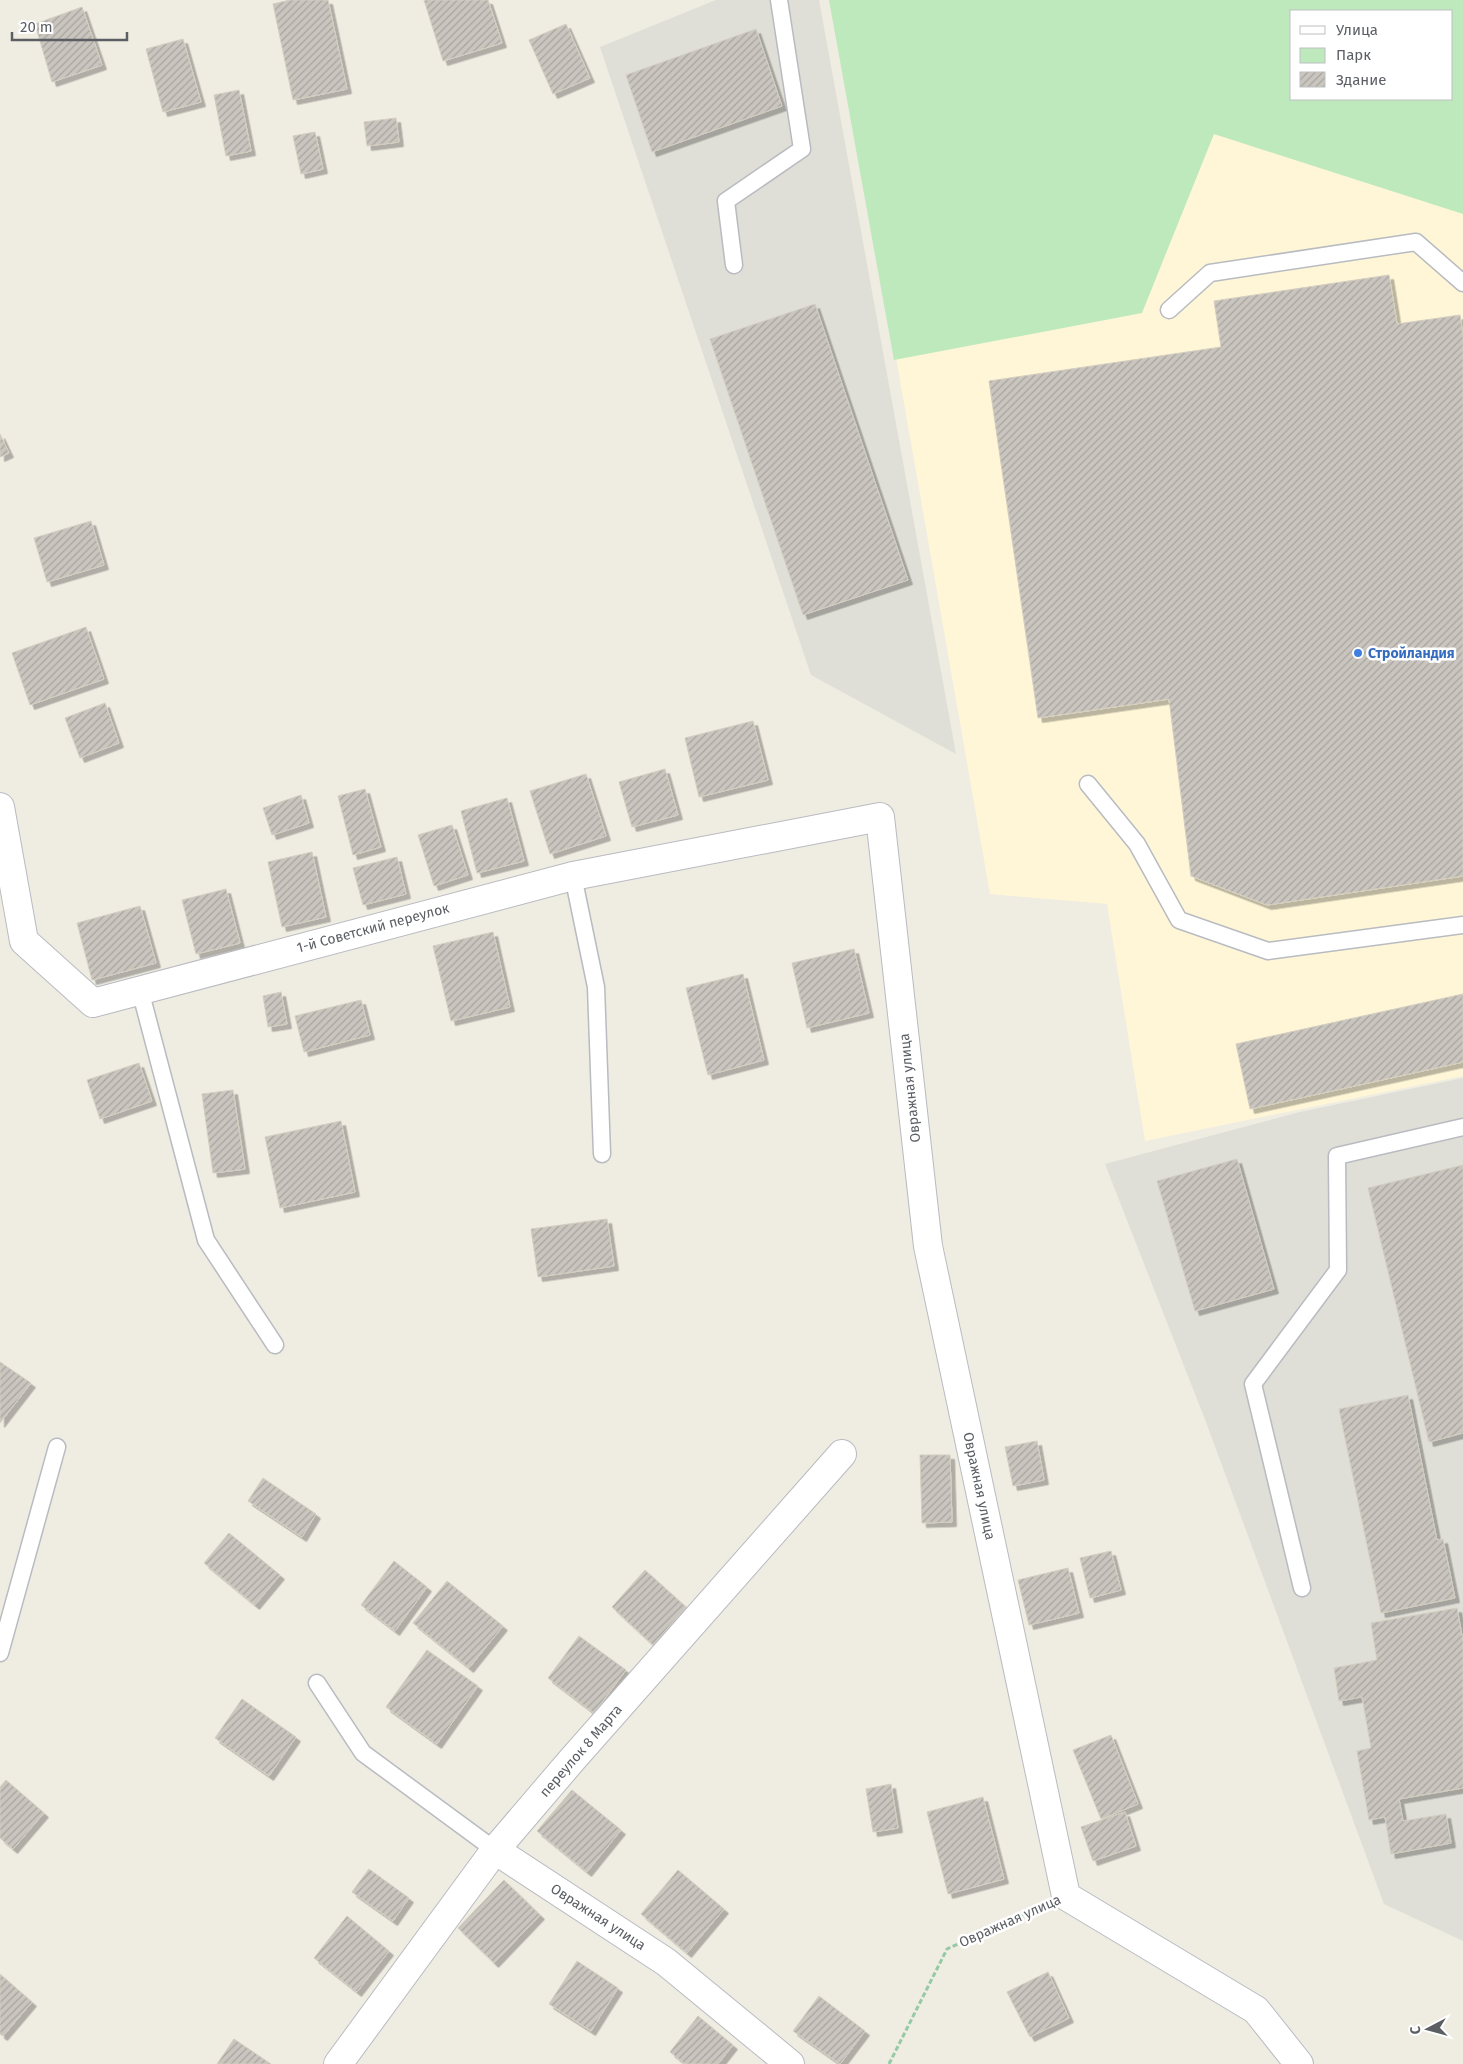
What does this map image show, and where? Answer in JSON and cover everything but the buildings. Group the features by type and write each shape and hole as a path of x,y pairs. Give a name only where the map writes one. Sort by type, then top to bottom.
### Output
{"street":[{"name":"1-й Советский переулок","path":"0,807 24,941 93,1003 573,876 880,817"},
{"name":"Овражная улица","path":"880,817 928,1246 1066,1896"},
{"name":"переулок 8 Марта","path":"338,2064 496,1850 571,1761 842,1454"},
{"name":"Овражная улица","path":"496,1850 666,1962 790,2064"},
{"path":"1066,1896 1256,2010 1299,2064"}],"lane":[{"path":"734,265 726,201 802,148 779,0"},
{"path":"1169,310 1210,273 1416,242 1463,283"},
{"path":"1088,784 1137,844 1179,920 1268,951 1463,925"},
{"path":"573,876 596,987 602,1154"},
{"path":"140,990 206,1240 275,1345"},
{"path":"1302,1588 1253,1384 1338,1270 1337,1156 1463,1127"},
{"path":"0,1653 57,1448"},
{"path":"318,1683 363,1753 496,1850"}],"path":[{"name":"Овражная улица","path":"889,2064 947,1949 1066,1896"}],"shaded area":[{"path":"716,0 819,0 956,754 811,675 600,47"},
{"path":"1206,133 1442,179 1463,189 1463,1076 1145,1141 1107,904 990,894 870,209"},
{"path":"1463,1078 1463,1941 1384,1904 1206,1422 1105,1164 1300,1112"}],"green space":[{"path":"829,0 1463,0 1463,214 1214,134 1142,313 894,360"}],"place":[{"name":"Стройландия","path":"1358,653"}]}
